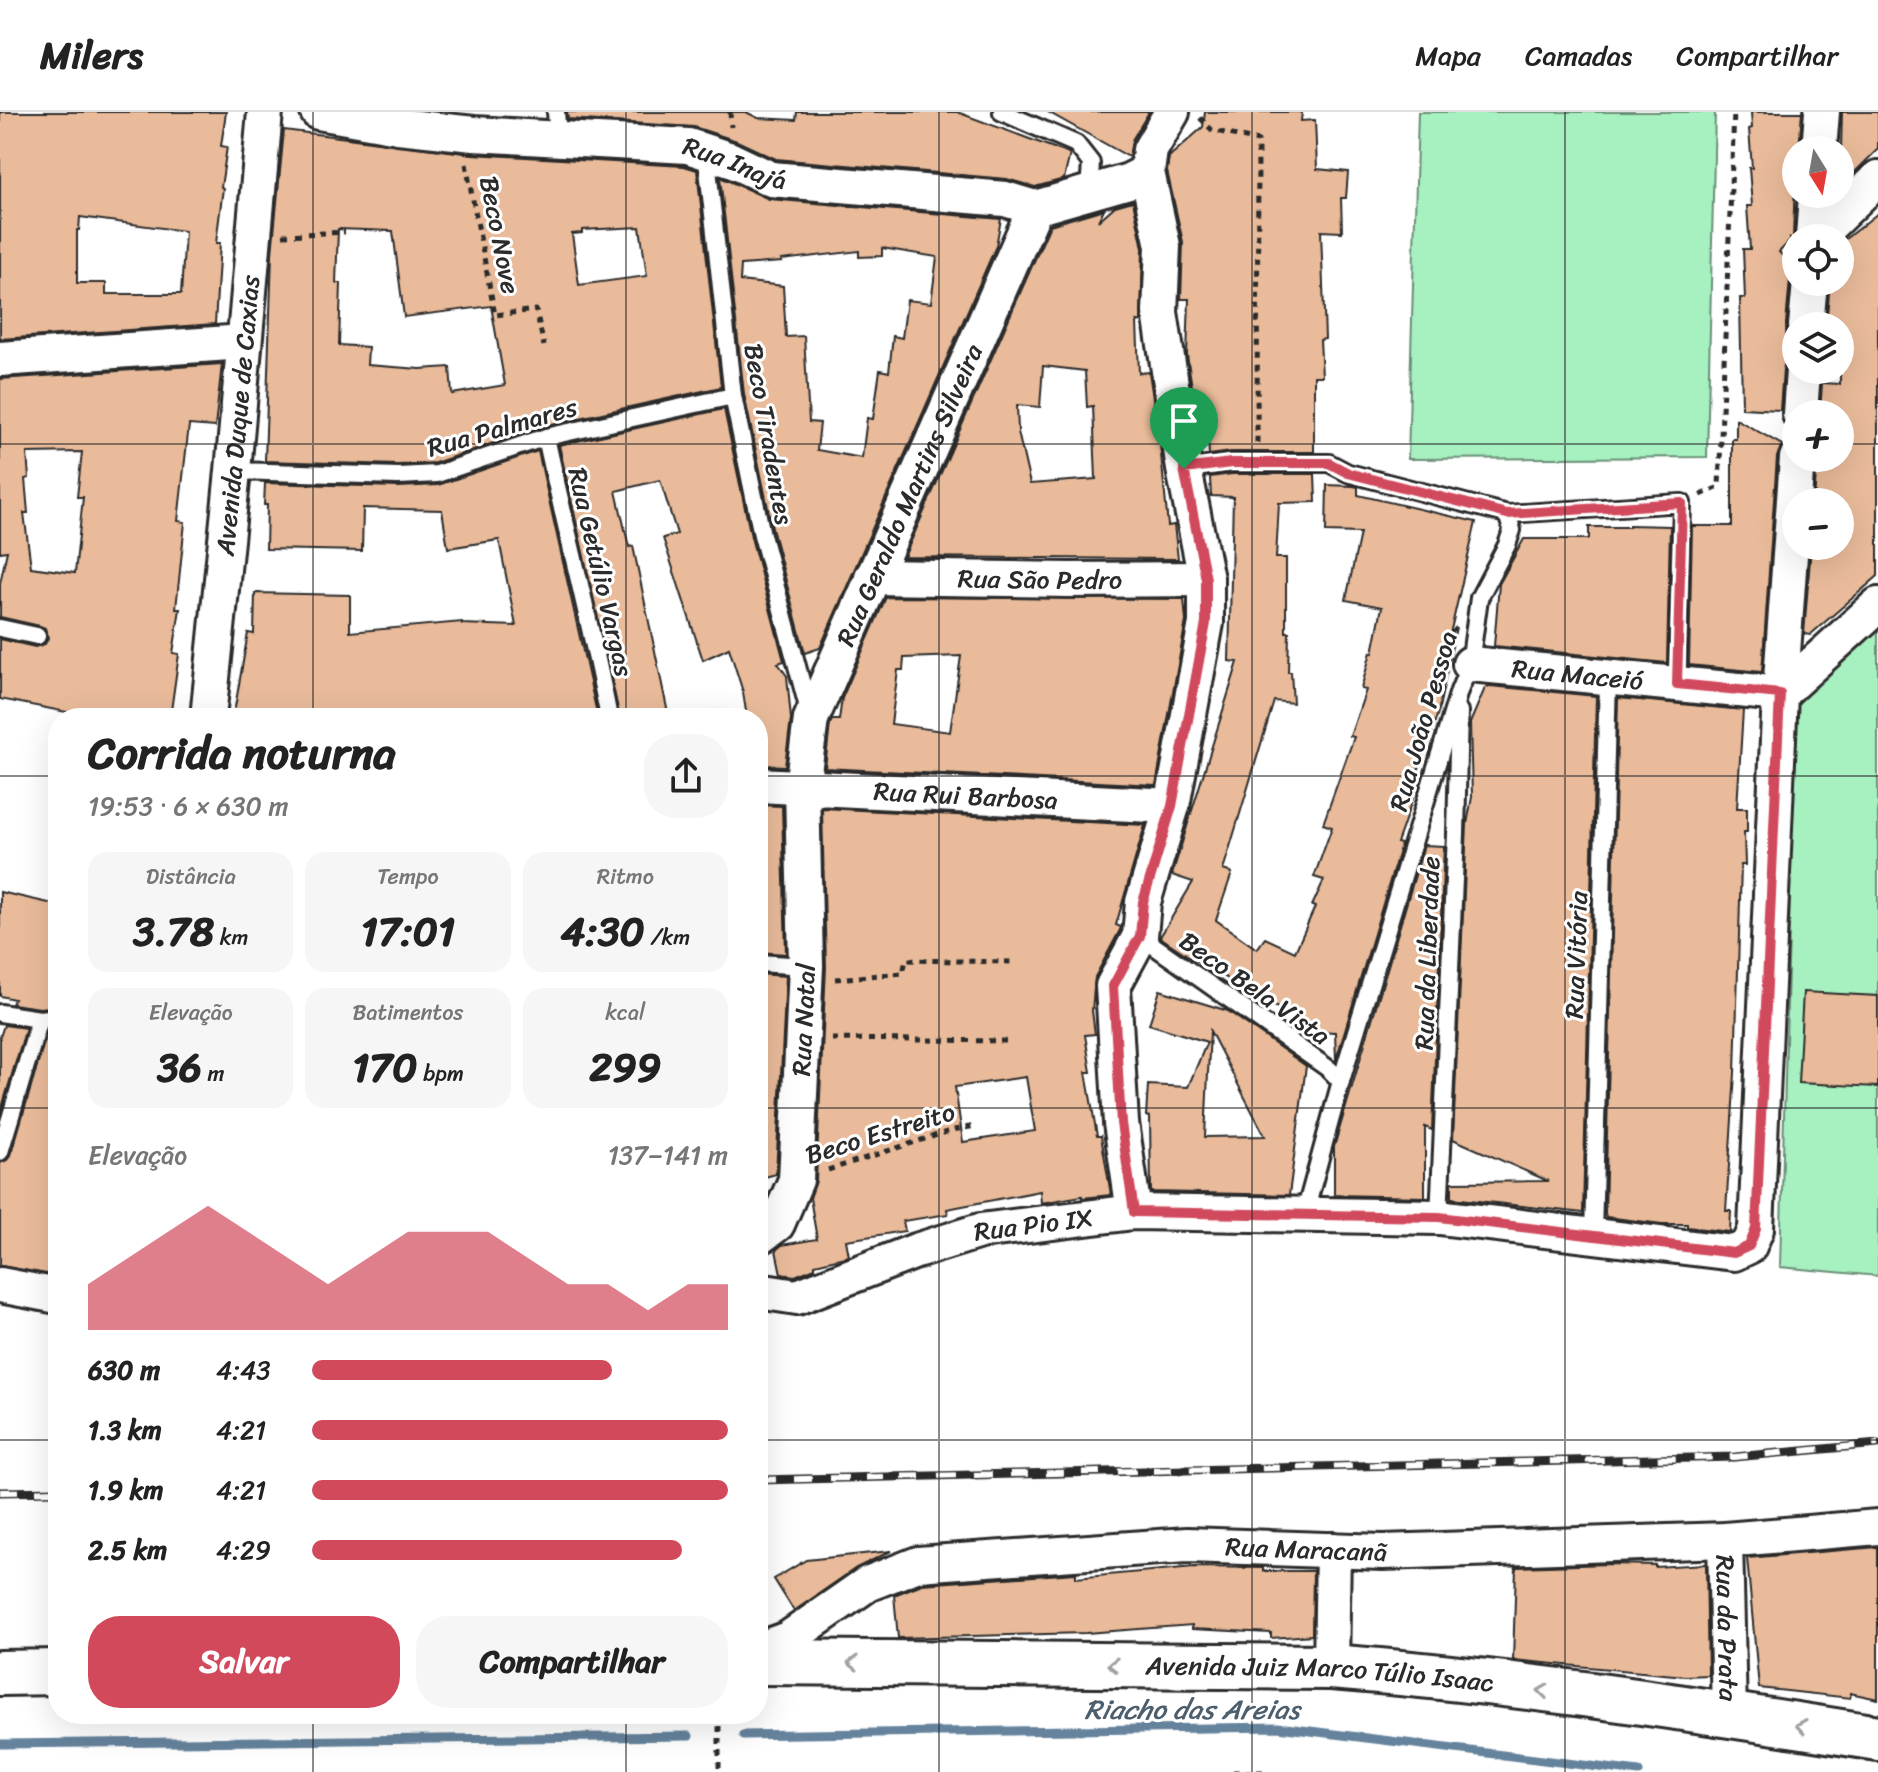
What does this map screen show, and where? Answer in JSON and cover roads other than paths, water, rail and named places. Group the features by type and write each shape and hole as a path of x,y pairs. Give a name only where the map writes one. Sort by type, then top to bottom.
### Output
{"main road":[{"name":"Avenida Juiz Marco Túlio Isaac","path":"768,1662 1331,1667 1729,1715 1878,1738"},
{"path":"0,1673 48,1672"}],"street":[{"name":"Avenida Duque de Caxias","path":"209,708 265,112"},
{"name":"Rua Inajá","path":"318,112 460,133 557,124 688,146 771,179 1005,199 1035,208"},
{"path":"1134,1212 1121,1123 1113,986 1140,936 1143,902 1172,806 1206,623 1206,579 1184,469 1160,312 1163,246 1147,172 1150,150 1172,112"},
{"path":"1820,136 1822,112"},
{"path":"1035,208 1129,181 1147,172"},
{"path":"1830,224 1878,178"},
{"name":"Rua Geraldo Martins Silveira","path":"802,787 811,719 1035,208"},
{"path":"0,359 244,342"},
{"path":"1780,694 1796,472"},
{"name":"Rua São Pedro","path":"872,577 1206,579"},
{"path":"1780,694 1878,605"},
{"name":"Rua Maceió","path":"1464,678 1608,677 1780,694"},
{"name":"Rua Pio IX","path":"768,1293 797,1297 916,1251 980,1231 1134,1212 1439,1217 1734,1253 1749,1246 1756,1229 1780,694"},
{"name":"Rua Rui Barbosa","path":"768,785 1172,806"},
{"name":"Rua Natal","path":"768,1231 777,1224 796,1180 806,974 802,787"},
{"path":"0,1285 48,1294"},
{"name":"Rua Maracanã","path":"768,1646 788,1639 867,1584 918,1564 1187,1545 1383,1552 1725,1540 1878,1527"},
{"name":"Rua da Prata","path":"1725,1540 1729,1715"},
{"path":"1331,1667 1333,1550"}],"lane":[{"path":"1002,112 1076,144 1091,163 1089,191"},
{"name":"Beco Tiradentes","path":"706,151 733,396 762,535 811,719"},
{"name":"Rua Palmares","path":"233,471 398,476 437,474 546,437 733,396"},
{"name":"Rua Getúlio Vargas","path":"546,437 607,708"},
{"path":"1184,469 1257,463 1329,463 1348,473 1507,514 1682,503 1677,684"},
{"name":"Rua João Pessoa","path":"1304,1216 1341,1081 1464,678 1479,598 1512,530 1507,514"},
{"path":"0,628 37,636"},
{"name":"Rua Vitória","path":"1593,1235 1608,677"},
{"name":"Rua da Liberdade","path":"1439,1217 1464,678"},
{"name":"Beco Bela Vista","path":"1140,936 1312,1056 1341,1081"},
{"path":"768,965 806,974"},
{"path":"0,1013 48,1018"},
{"path":"0,1152 40,1019"}],"waterway":[{"name":"Riacho das Areias","path":"743,1735 1278,1727 1639,1772"},
{"name":"Riacho das Areias","path":"0,1744 689,1736"}],"railway":[{"path":"768,1480 1735,1457 1878,1444"},
{"path":"0,1492 48,1491"}]}
